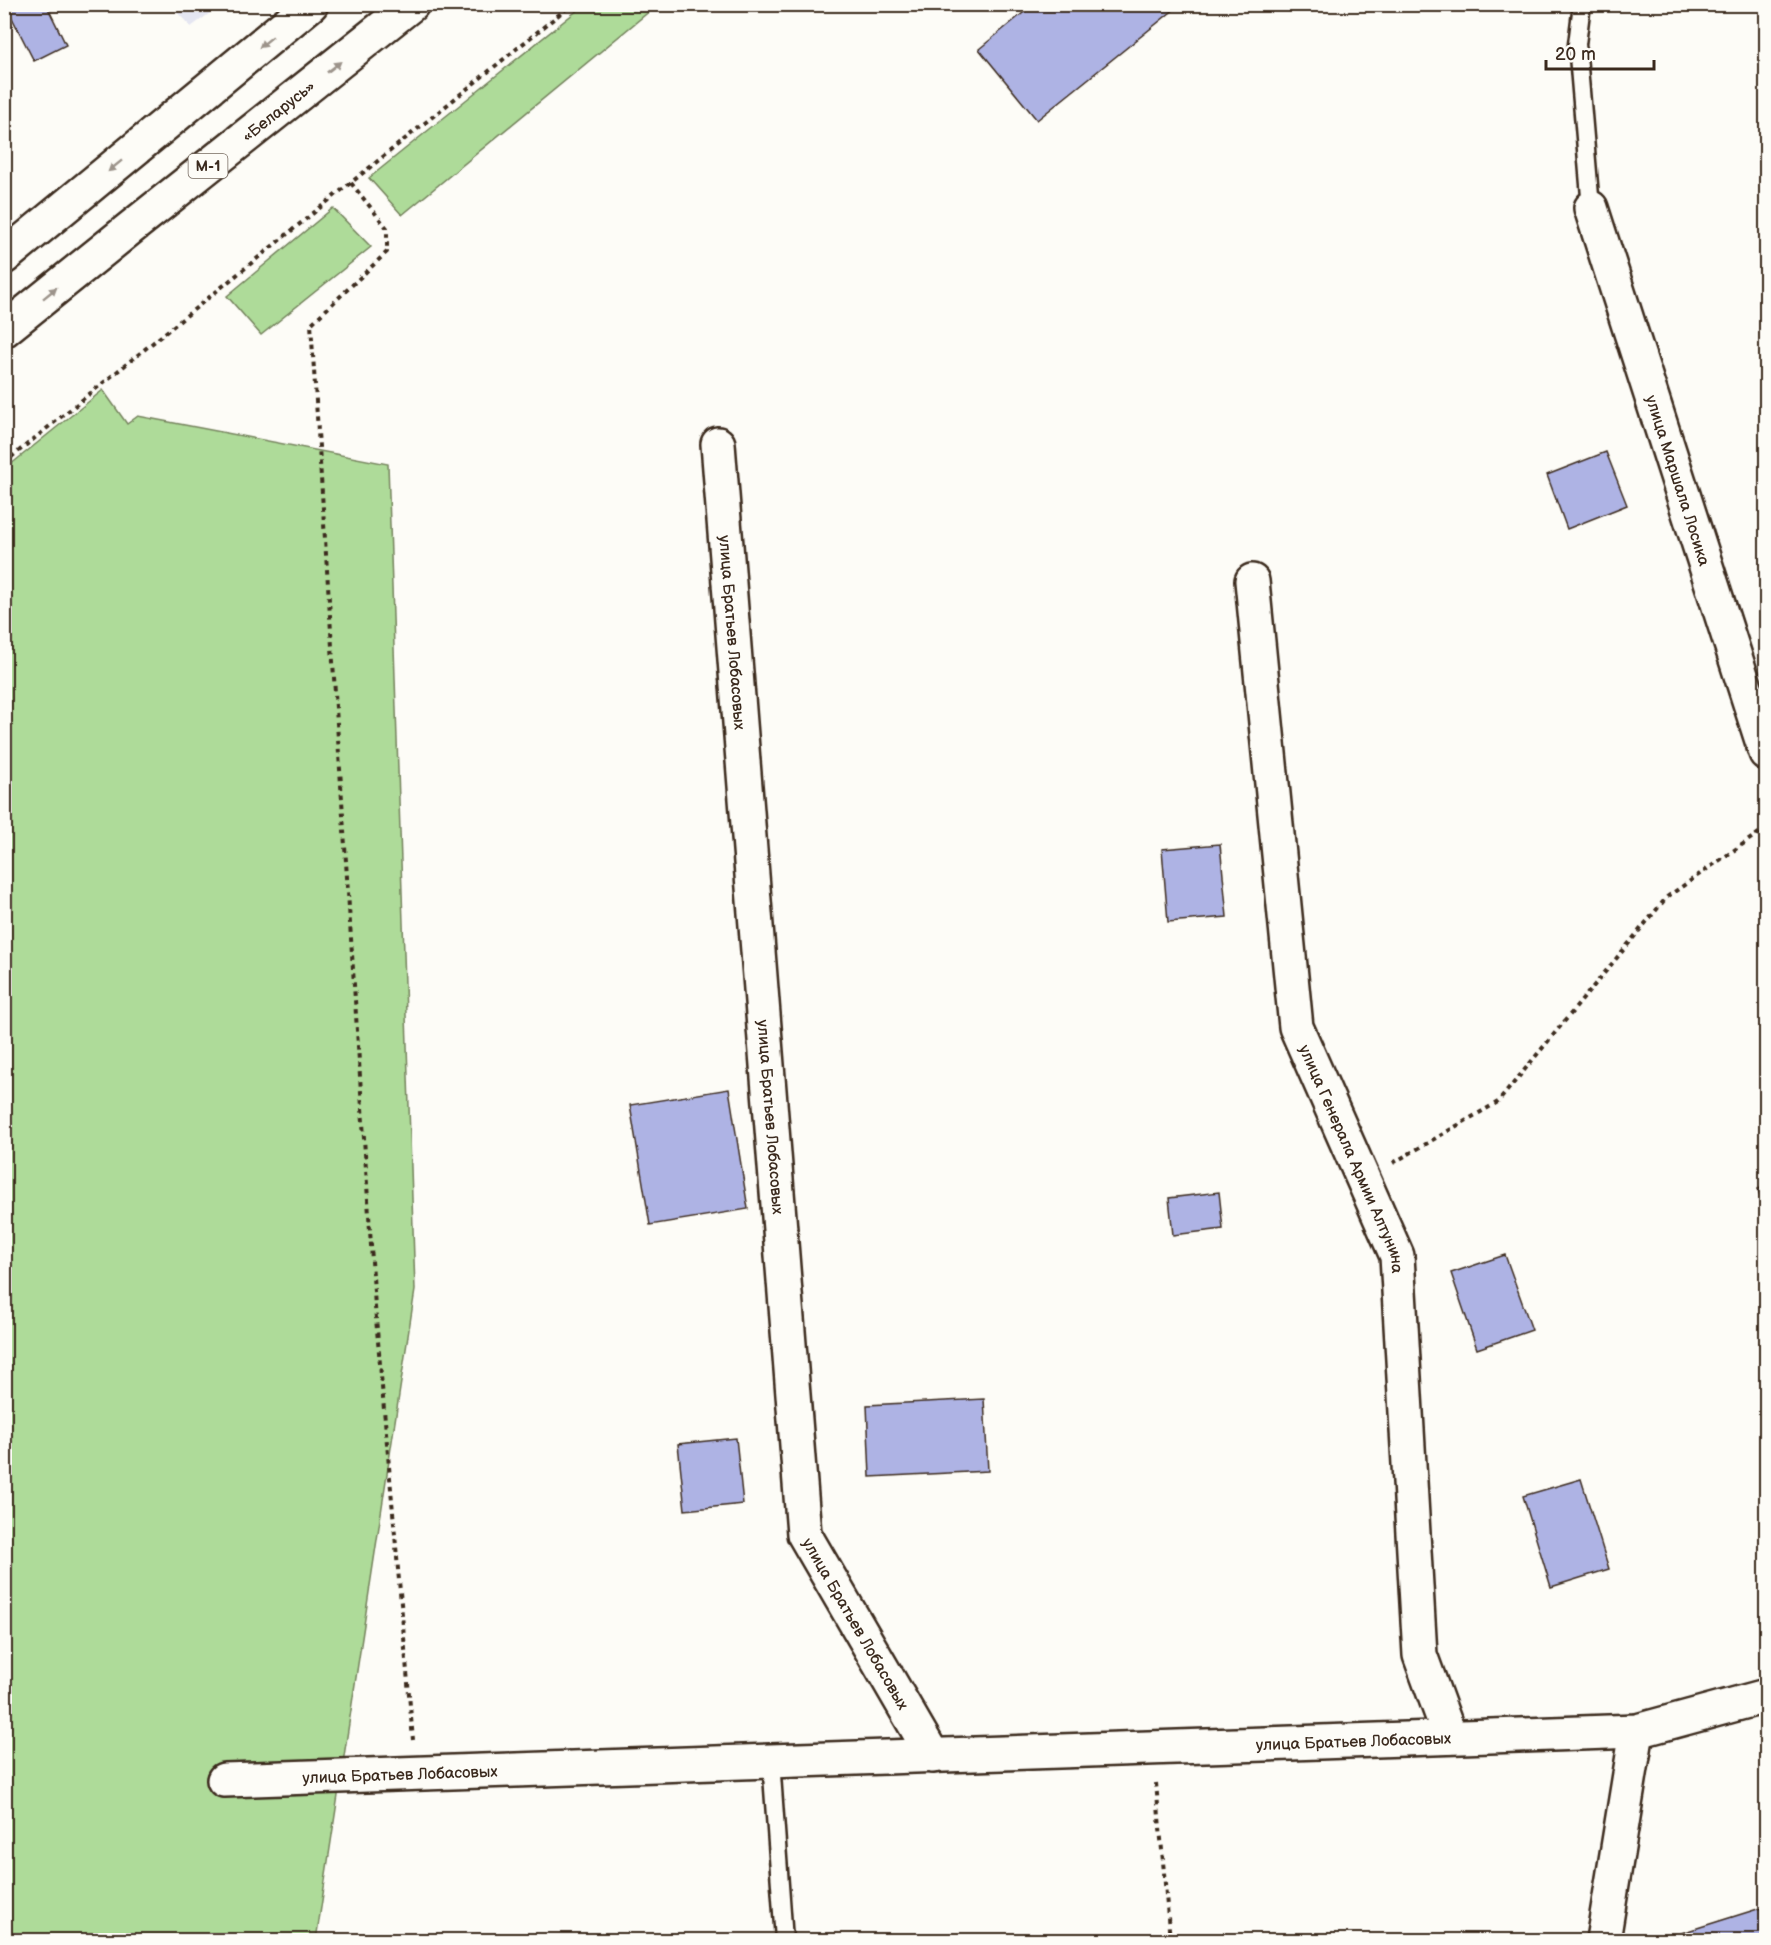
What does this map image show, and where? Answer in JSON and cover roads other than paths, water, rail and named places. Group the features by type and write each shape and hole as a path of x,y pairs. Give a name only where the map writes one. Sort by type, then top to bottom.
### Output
{"main road":[{"path":"4,257 311,4"},
{"name":"«Беларусь»","path":"4,330 412,4"},
{"name":"улица Маршала Лосика","path":"1591,208 1767,753"},
{"name":"улица Братьев Лобасовых","path":"718,444 804,1534 933,1756"},
{"name":"улица Генерала Армии Алтунина","path":"1252,581 1296,1027 1397,1256 1420,1655 1450,1737"},
{"name":"улица Братьев Лобасовых","path":"224,1780 1637,1731 1767,1696"},
{"path":"1603,1941 1637,1731"}],"lane":[{"path":"1582,4 1577,44 1591,208"},
{"path":"771,1761 784,1941"}]}
